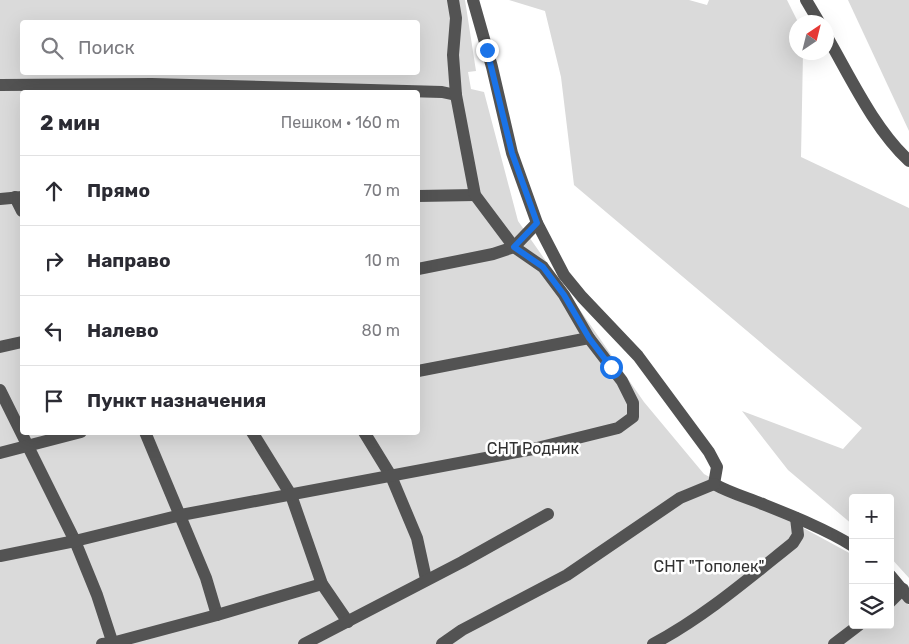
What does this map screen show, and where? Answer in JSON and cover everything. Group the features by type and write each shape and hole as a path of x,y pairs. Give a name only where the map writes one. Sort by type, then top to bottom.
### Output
{"street":[{"path":"0,556 76,541 181,514 533,449 618,428 633,417 633,404 622,381 589,338 564,295 543,267 514,247 475,195 456,95 453,55 456,18 453,0"},
{"path":"473,0 492,67 512,153 537,223 564,275 582,297 638,356 709,452 717,467 714,484"},
{"path":"806,0 815,15"},
{"path":"834,49 876,122 909,161"},
{"path":"0,85 152,84 370,90"},
{"path":"420,91 442,92 456,95"},
{"path":"420,196 475,195"},
{"path":"0,199 19,197"},
{"path":"420,269 493,254 514,247 537,223"},
{"path":"420,371 589,338"},
{"path":"0,348 20,343"},
{"path":"0,390 20,430"},
{"path":"22,435 76,541 97,595 109,644 322,584"},
{"path":"0,453 69,435"},
{"path":"146,435 181,514 206,578 217,615"},
{"path":"254,435 291,494 322,584 348,622"},
{"path":"366,435 390,476 418,538 426,579"},
{"path":"714,484 796,518 849,544"},
{"path":"442,644 462,630 567,575 634,532 680,498 714,484"},
{"path":"304,644 462,562 548,514"},
{"path":"653,644 719,602 793,543 798,534 796,518"},
{"path":"894,580 906,594 894,600"},
{"path":"834,644 855,629"}],"green space":[{"name":"СНТ Родник","path":"0,0 465,0 476,71 468,72 471,89 484,92 518,221 644,402 704,474 849,553 849,629 894,629 894,590 909,605 909,644 0,644"},
{"path":"509,0 689,0 707,5 709,0 787,0 794,15 789,15 789,60 803,60 801,157 909,208 909,578 894,561 894,494 849,494 849,522 788,470 742,411 843,449 862,428 574,185 561,77 545,11"},
{"path":"848,0 909,0 909,131"}],"route":[{"path":"487,50 512,153 537,223 514,247 543,267 564,295 589,338 611,367"}],"park label":[{"name":"СНТ \"Тополек\"","path":"709,566"}]}
